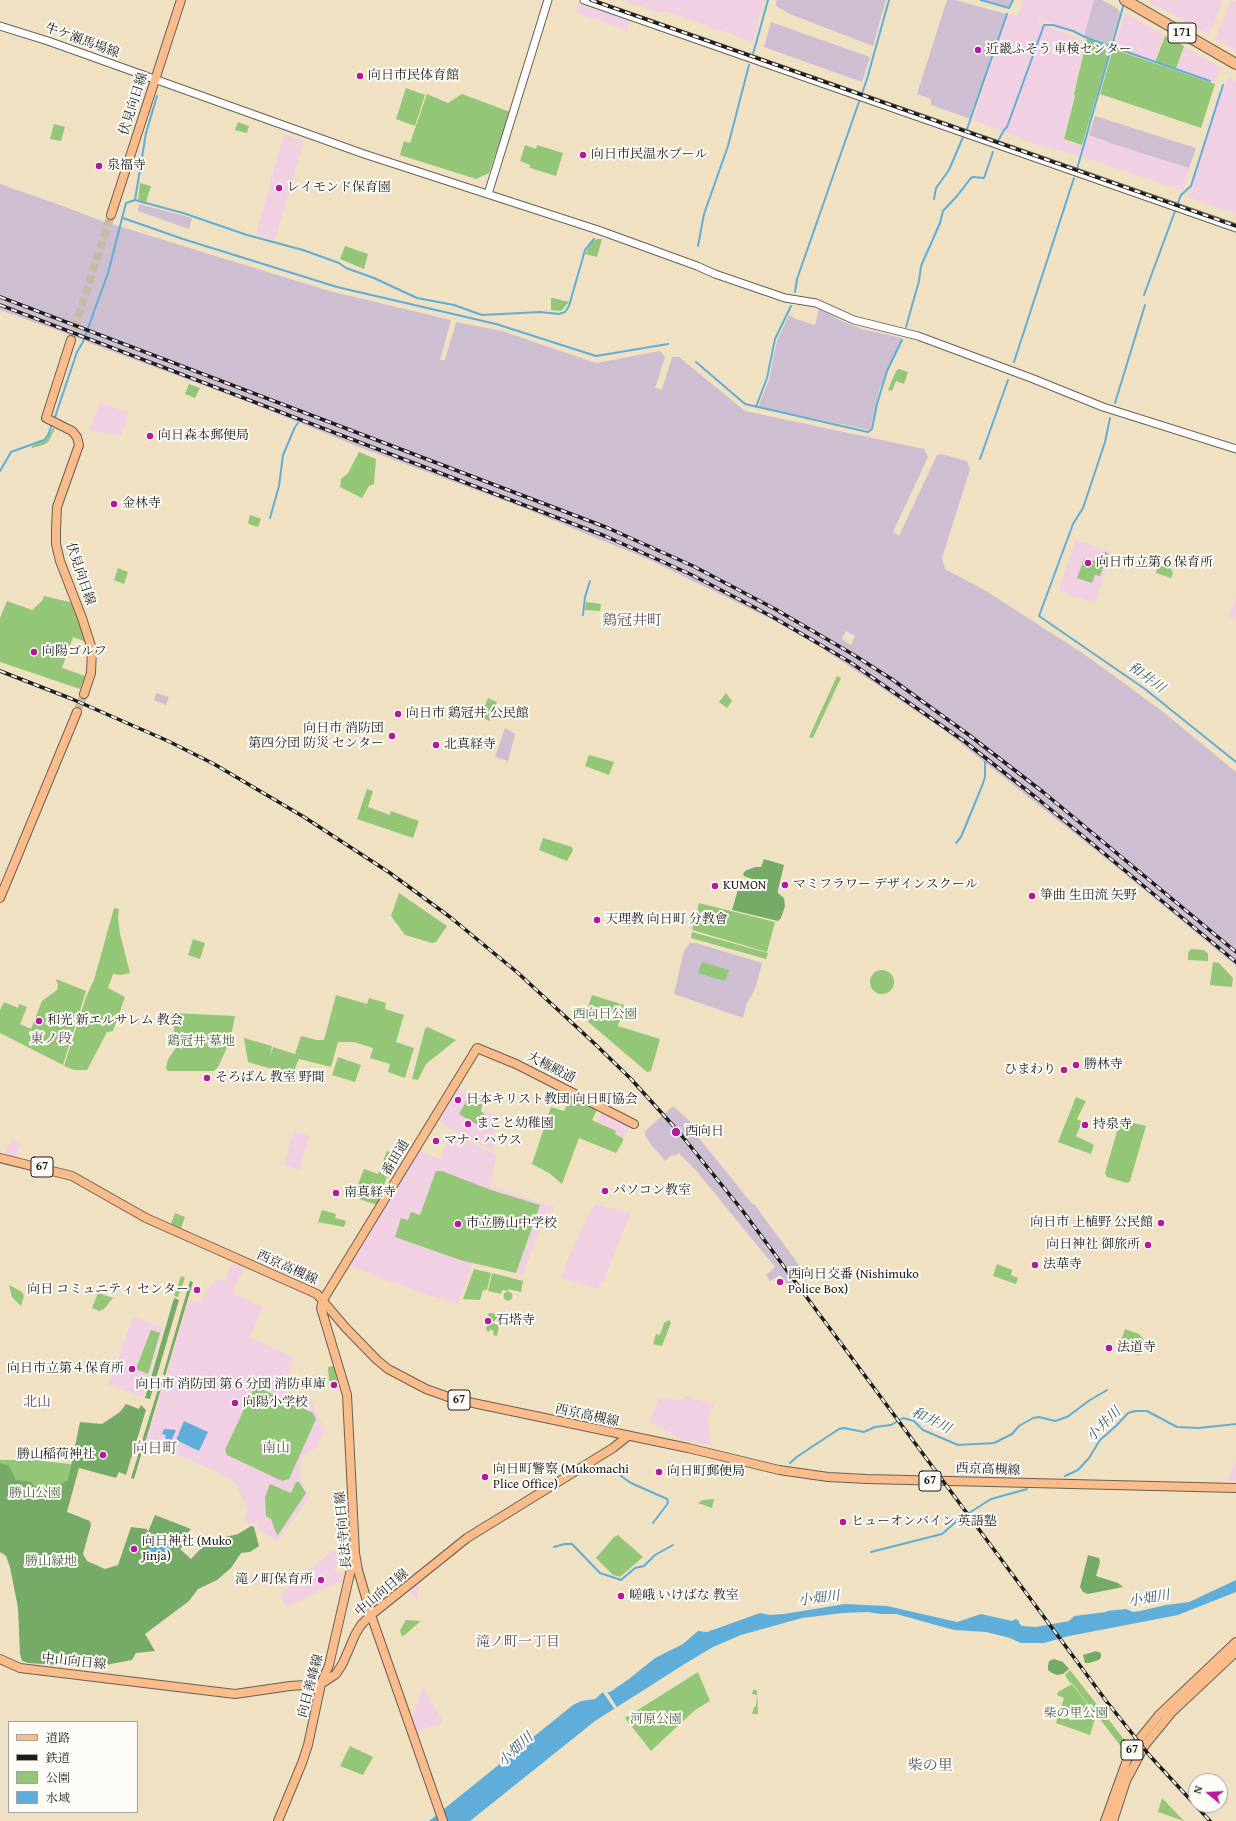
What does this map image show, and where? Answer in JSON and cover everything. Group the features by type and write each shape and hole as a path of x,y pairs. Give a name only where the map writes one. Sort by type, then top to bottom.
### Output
{"highway":[{"name":"171","path":"1127,1 1236,64"}],"main road":[{"name":"伏見向日線","path":"111,215 181,0"},
{"name":"伏見向日線","path":"71,340 46,418 72,431 78,441 78,451 57,507 56,544 60,561 92,649 91,673 84,694"},
{"path":"0,898 77,712"},
{"name":"大極殿通","path":"477,1048 516,1064 634,1124"},
{"name":"番田通","path":"323,1300 477,1048"},
{"name":"西京高槻線","path":"0,1158 72,1176 146,1218 317,1294 345,1327 377,1360 403,1378 426,1389 454,1399 779,1470 828,1477 1236,1488"},
{"name":"長法寺向日線","path":"323,1300 321,1308 347,1395 355,1553 358,1570 371,1615 443,1821"},
{"name":"中山向日線","path":"0,1659 20,1668 235,1694 290,1686 321,1684 336,1674 343,1664 355,1635 361,1625 371,1615 467,1538 613,1448 628,1436"},
{"name":"向日善峰線","path":"278,1821 302,1763 321,1684 330,1665 355,1553"},
{"name":"67","path":"1105,1821 1127,1760 1137,1742 1167,1707 1236,1642"},
{"name":"67","path":"1113,1821 1126,1781 1145,1745 1172,1712 1236,1652"}],"street":[{"path":"488,194 548,0"},
{"path":"584,0 1236,228"},
{"name":"牛ケ瀬馬場線","path":"0,26 48,41 364,154 598,230 752,287 785,298 816,303 854,320 918,336 1031,378 1103,407 1236,449"}],"shaded area":[{"path":"622,0 764,0 753,42 665,11 659,13"},
{"path":"777,0 886,0 873,46 790,14 775,5"},
{"path":"947,0 955,0 1006,14 971,119 931,105 931,99 917,94"},
{"path":"983,0 1012,0 1009,7"},
{"path":"1025,0 1094,0 1084,36 1038,18 1038,20 1042,23 1086,42 1063,140 1084,147 1088,135 1189,168 1183,191 1080,156 1041,146 973,120 1008,14 1017,16"},
{"path":"1094,0 1102,0 1118,9 1120,13 1110,46 1084,36"},
{"path":"1147,0 1223,0 1209,35"},
{"path":"1231,0 1236,1 1236,51 1215,39"},
{"path":"578,3 630,20 627,30 575,12"},
{"path":"1125,13 1164,35 1154,61 1135,54 1142,32 1134,54 1114,47"},
{"path":"771,22 870,57 862,82 764,47"},
{"path":"1184,47 1221,67 1215,82 1177,69"},
{"path":"1230,77 1236,81 1236,214 1188,197 1223,88"},
{"path":"1095,116 1196,148 1189,168 1089,135"},
{"name":"レイモンド保育園","path":"284,134 304,141 275,240 256,234"},
{"path":"0,184 99,220 329,291 451,320 440,360 445,360 456,322 502,331 596,363 660,351 665,357 655,388 662,390 672,357 679,357 745,411 924,449 928,457 893,532 899,536 937,455 941,454 967,461 970,469 942,558 945,569 986,591 1084,654 1162,711 1236,772 1236,966 1124,873 944,730 819,646 771,619 650,560 516,505 359,447 243,400 0,310","holes":["846,631 855,636 851,645 842,639"]},
{"path":"139,204 192,218 189,229 138,211"},
{"path":"819,309 844,322 862,329 902,338 879,391 870,430 758,407 769,380 777,340 789,315 796,319 815,325"},
{"path":"100,402 129,413 121,435 92,431 90,429"},
{"name":"向日市立第６保育所","path":"1075,540 1112,552 1095,603 1059,591"},
{"path":"1236,597 1236,619 1229,617"},
{"path":"156,693 169,697 166,705 154,700"},
{"path":"505,728 515,734 508,761 495,757"},
{"path":"690,943 696,943 762,963 755,989 746,1005 743,1018 674,994 684,951"},
{"name":"まこと幼稚園","path":"455,1088 485,1096 481,1112 494,1113 494,1151 450,1129 437,1119"},
{"path":"673,1106 694,1125 705,1131 699,1138 753,1205 754,1204 805,1273 788,1286 780,1275 770,1281 766,1275 775,1267 698,1173 679,1153 674,1156 672,1155 665,1161 649,1142 644,1132"},
{"path":"603,1111 630,1125 624,1138 615,1134 616,1131 597,1122"},
{"path":"294,1131 309,1136 300,1170 284,1165"},
{"name":"市立勝山中学校","path":"450,1133 497,1155 490,1186 554,1207 553,1212 546,1212 523,1275 473,1263 458,1303 427,1295 350,1266 419,1150 440,1159"},
{"path":"13,1139 21,1145 15,1157 4,1155 7,1148"},
{"path":"596,1204 630,1213 603,1282 601,1281 598,1289 562,1278 567,1261 588,1215"},
{"name":"向陽小学校","path":"232,1263 244,1268 232,1292 262,1307 250,1337 292,1356 286,1394 310,1398 324,1429 318,1446 303,1456 300,1464 300,1480 310,1496 278,1541 260,1531 257,1521 250,1525 244,1520 248,1510 235,1482 172,1452 146,1442 189,1299 201,1302 207,1289 217,1280 224,1281"},
{"name":"向日市立第４保育所","path":"133,1317 163,1327 143,1397 108,1385"},
{"path":"687,1396 715,1405 708,1416 710,1445 675,1438 675,1436 650,1421 659,1399 679,1400"},
{"path":"1236,1461 1236,1481 1227,1481"},
{"name":"滝ノ町保育所","path":"333,1550 341,1555 334,1569 346,1576 345,1582 337,1582 287,1607 280,1596 285,1590"},
{"path":"420,1582 417,1600 409,1590"},
{"path":"424,1688 443,1722 417,1732 412,1719 422,1689"}],"green space":[{"path":"1165,36 1184,46 1176,69 1155,62"},
{"path":"1087,39 1111,47 1082,145 1064,139"},
{"path":"1113,49 1215,84 1201,128 1100,94"},
{"path":"406,88 425,95 415,126 396,119"},
{"path":"427,94 448,103 462,94 510,112 489,173 476,179 400,155 404,141 410,143"},
{"path":"238,122 249,126 247,133 235,130"},
{"path":"54,124 65,127 61,141 50,139"},
{"path":"525,145 536,149 537,145 563,153 556,176 530,168 530,165 520,161"},
{"path":"140,183 151,186 146,202 138,200"},
{"path":"597,239 602,239 597,257 585,254 592,242"},
{"path":"345,246 368,254 364,269 340,259"},
{"path":"551,298 569,302 561,311 551,310"},
{"path":"899,369 908,372 904,384 896,381 892,391 888,390 896,371"},
{"path":"189,384 200,388 195,398 185,394"},
{"path":"53,428 55,429 48,442 32,448 32,446 45,440"},
{"path":"359,452 376,459 374,484 369,486 362,498 340,487 341,479 348,473"},
{"path":"250,515 261,519 258,527 249,524 248,522"},
{"path":"1105,552 1108,553 1100,576 1095,575 1092,583 1077,578 1084,559 1092,562 1093,560 1096,561 1098,557 1103,558"},
{"path":"1158,565 1171,569 1173,573 1171,578 1156,573"},
{"path":"118,568 128,572 124,584 114,580"},
{"name":"向陽ゴルフ","path":"44,596 70,602 74,605 86,642 73,637 62,668 85,676 80,689 0,662 0,618 7,601 32,610 42,601"},
{"path":"586,602 601,604 600,611 585,610"},
{"path":"837,676 841,678 813,738 809,737"},
{"path":"726,693 732,701 727,708 719,702"},
{"path":"488,698 497,702 490,721 481,717"},
{"path":"589,755 614,762 609,775 585,766"},
{"path":"367,789 373,791 368,807 390,815 391,811 419,821 413,838 357,819"},
{"path":"543,838 572,847 573,850 567,861 539,850"},
{"path":"764,859 784,865 778,893 784,898 785,906 781,918 778,921 732,910 739,886 742,885 758,891 762,888 762,883 744,876 743,874 745,871 755,867 761,867"},
{"path":"399,893 447,926 436,942 432,943 405,935 391,916"},
{"path":"699,903 775,922 767,952 692,930"},
{"path":"114,908 119,909 118,917 120,934 130,973 120,975 113,974 108,988 125,997 113,1031 107,1032 87,1070 74,1070 64,1066 86,997 94,980"},
{"path":"692,932 768,953 766,959 691,938"},
{"path":"193,939 205,943 200,959 188,955"},
{"path":"1191,949 1204,950 1208,954 1208,961 1188,960 1188,953"},
{"path":"702,962 729,970 725,981 698,973"},
{"path":"1213,962 1219,963 1233,978 1232,987 1210,985"},
{"path":"882,970 891,973 894,982 891,991 882,994 873,991 870,982 873,973"},
{"name":"和光 新エルサレム 教会","path":"56,979 86,991 63,1065 0,1033 0,1010 4,1002 18,1008 19,1004 27,1007 20,1024 31,1029 42,1001 57,990 58,985"},
{"path":"336,995 367,1004 369,998 386,1003 385,1009 404,1015 396,1042 414,1048 405,1078 388,1072 390,1064 370,1058 373,1048 354,1042 338,1042 331,1067 299,1059 292,1075 248,1062 244,1038 272,1046 270,1058 273,1047 295,1054 301,1036 324,1040"},
{"name":"西向日公園","path":"592,995 624,1005 618,1026 660,1039 651,1071 647,1072 586,1020 585,1016"},
{"name":"鶏冠井 墓地","path":"172,1013 235,1016 230,1041 218,1067 214,1071 168,1071 166,1068 168,1059 176,1048"},
{"path":"427,1027 456,1040 426,1064 418,1080 412,1079 425,1029"},
{"path":"338,1057 361,1065 355,1082 332,1075"},
{"path":"470,1095 483,1098 481,1112 484,1113 483,1123 476,1124 459,1114"},
{"path":"571,1097 597,1110 592,1120 616,1131 615,1134 623,1138 623,1141 616,1153 579,1138 562,1184 549,1173 532,1164 551,1107 564,1111"},
{"path":"1076,1097 1086,1101 1077,1119 1082,1122 1076,1136 1094,1145 1091,1154 1058,1142"},
{"path":"1122,1120 1146,1126 1130,1181 1127,1183 1107,1177 1105,1173 1120,1121"},
{"path":"387,1151 395,1154 377,1205 353,1197 364,1169 378,1174"},
{"path":"436,1171 442,1171 491,1190 540,1205 516,1273 460,1260 395,1237 401,1218 408,1220 411,1212 420,1215"},
{"path":"322,1210 336,1214 335,1218 346,1221 344,1227 318,1222"},
{"path":"175,1213 185,1217 181,1228 171,1224"},
{"path":"997,1264 1012,1270 1011,1275 1018,1278 1016,1284 993,1276"},
{"path":"474,1269 491,1273 487,1290 483,1290 480,1300 463,1299"},
{"path":"492,1273 523,1281 521,1292 508,1289 508,1291 502,1290 501,1294 488,1291"},
{"path":"181,1276 185,1278 178,1297 174,1296"},
{"path":"190,1281 193,1282 165,1376 163,1374"},
{"path":"9,1285 22,1292 24,1296 21,1306 12,1297"},
{"path":"508,1291 513,1296 508,1301 503,1296"},
{"path":"98,1293 113,1298 104,1309 99,1311 92,1308"},
{"path":"174,1298 179,1300 150,1399 145,1398"},
{"path":"514,1312 519,1317 514,1322 509,1317"},
{"path":"489,1313 502,1314 505,1319 499,1323 486,1320"},
{"path":"669,1320 671,1323 662,1346 653,1344 656,1334 660,1335 664,1323"},
{"path":"488,1322 499,1325 497,1336 493,1335 494,1331 490,1329 489,1332 486,1330"},
{"path":"1125,1329 1139,1334 1145,1341 1140,1355 1118,1351"},
{"path":"151,1330 160,1333 148,1374 136,1369"},
{"path":"335,1366 337,1381 329,1381 328,1367"},
{"path":"163,1382 144,1446 141,1444 160,1383"},
{"path":"257,1387 313,1413 316,1419 289,1479 282,1481 227,1455 225,1450 254,1388"},
{"name":"勝山緑地","path":"126,1404 139,1409 141,1405 146,1410 126,1475 119,1472 116,1478 79,1468 67,1512 90,1521 91,1525 83,1554 87,1561 105,1569 118,1565 131,1527 147,1529 148,1532 155,1515 191,1529 180,1541 182,1547 180,1549 191,1559 208,1541 238,1534 251,1526 254,1527 259,1546 250,1552 241,1553 231,1568 217,1580 198,1589 189,1601 145,1634 155,1651 136,1653 132,1660 95,1667 28,1663 22,1661 20,1654 18,1608 10,1567 6,1556 0,1552 0,1463 9,1466 16,1480 31,1482 35,1487 43,1489 57,1486 68,1480 80,1422 102,1424 120,1412"},
{"path":"139,1452 142,1452 134,1479 131,1478"},
{"name":"勝山公園","path":"0,1460 34,1460 70,1464 78,1468 64,1515 0,1535"},
{"path":"296,1482 299,1482 306,1493 278,1535 271,1519 266,1516 265,1497 270,1484 291,1493"},
{"path":"714,1499 712,1508 698,1503 703,1500"},
{"path":"618,1535 643,1557 620,1577 613,1575 596,1558 614,1537"},
{"path":"1088,1555 1099,1558 1100,1562 1096,1576 1118,1583 1123,1587 1088,1594 1083,1592 1080,1587"},
{"path":"406,1620 421,1621 402,1637 400,1630"},
{"path":"1096,1651 1101,1653 1099,1660 1085,1663 1083,1655"},
{"path":"1054,1659 1063,1662 1069,1669 1063,1674 1057,1675 1052,1673 1048,1670 1048,1666 1049,1661"},
{"path":"1070,1670 1126,1742 1123,1749 1072,1683 1070,1683 1065,1675"},
{"name":"河原公園","path":"698,1672 710,1701 695,1710 651,1751 625,1718"},
{"name":"柴の里公園","path":"1072,1684 1096,1715 1090,1735 1056,1723 1064,1698 1057,1695 1058,1692"},
{"path":"753,1690 757,1690 758,1714 752,1714 754,1707 756,1706 757,1695 752,1694"},
{"path":"350,1746 373,1757 363,1775 340,1766"},
{"path":"1162,1798 1184,1821 1158,1812"}],"water":[{"path":"184,1421 208,1432 199,1451 176,1440"},
{"path":"164,1429 176,1430 171,1441 165,1438 166,1435 162,1434"},
{"path":"166,1537 171,1538 173,1541 169,1552 156,1555 150,1553 149,1551 151,1545 159,1544"},
{"path":"1236,1580 1236,1592 1178,1615 1069,1636 1044,1643 1021,1643 1010,1638 986,1632 954,1630 896,1614 867,1612 843,1613 802,1618 741,1635 713,1647 595,1721 470,1821 429,1821 573,1705 581,1701 595,1699 603,1692 610,1692 655,1658 683,1644 698,1631 707,1632 760,1613 770,1615 784,1614 845,1604 887,1606 957,1622 981,1614 1012,1621 1016,1619 1022,1626 1036,1627 1069,1621 1074,1616 1126,1609 1133,1612 1189,1602"}],"pier":[{"path":"606,1690 618,1709 616,1711 602,1691"}],"waterway":[{"path":"753,54 768,0"},
{"path":"795,292 797,279 867,79 889,0"},
{"path":"981,0 1009,8 1013,0"},
{"path":"1077,169 1124,3"},
{"path":"967,129 1007,14"},
{"path":"998,141 1007,127 1044,25 1053,25 1073,31 1087,38 1210,81"},
{"path":"698,246 704,214 728,146 749,65"},
{"path":"1144,295 1181,195 1191,186 1223,85"},
{"path":"135,200 146,133 157,96"},
{"path":"934,199 936,188 949,170 963,137"},
{"path":"906,327 919,281 921,266 940,223 943,211 971,178 984,178 993,152"},
{"path":"1014,362 1074,178"},
{"path":"54,420 77,352 83,342 108,273 126,203 135,200 183,213 247,235 303,250 339,263 346,268 374,278 417,298 454,305 482,315 540,312 559,314 565,312 569,306 585,250 594,239"},
{"path":"123,218 183,239 337,287 496,324 596,356 668,344"},
{"path":"1115,403 1145,305"},
{"path":"756,407 767,378 775,339 791,306"},
{"path":"696,362 745,404 868,432 872,429 877,404 887,371 902,340"},
{"path":"980,459 1008,380"},
{"name":"和井川","path":"1110,418 1105,442 1083,508 1073,524 1039,616 1145,689 1236,762"},
{"path":"270,518 279,486 283,455 298,423"},
{"path":"0,471 11,452 44,440 48,435 52,424"},
{"path":"583,615 585,597 590,581"},
{"path":"956,843 961,837 982,786 985,777 985,762"},
{"name":"和井川","path":"790,1463 839,1429 844,1428 864,1432 875,1427 891,1425 903,1418 914,1421 923,1430 958,1445 994,1443 1012,1434 1019,1426 1033,1418 1039,1417 1055,1421 1067,1417 1090,1400 1107,1390"},
{"name":"小井川","path":"1065,1476 1078,1470 1089,1458 1100,1440 1128,1413 1135,1411 1147,1411 1177,1427 1199,1428 1236,1424"},
{"path":"614,1467 620,1468 621,1476 631,1483 667,1499 668,1503 653,1523"},
{"name":"小井川","path":"871,1552 942,1534 958,1520 991,1499 1027,1489"},
{"name":"和井川","path":"554,1547 572,1544 600,1573 621,1580 635,1568 644,1566 655,1555 673,1545"}],"tunnel":[{"path":"71,340 111,215"},
{"path":"77,712 84,694"}],"railway":[{"path":"591,0 1236,226"},
{"path":"0,297 608,528 693,566 775,609 854,655 893,680 969,735 1043,792 1236,952"},
{"path":"0,305 605,536 690,574 771,616 850,662 964,741 1038,799 1236,962"},
{"path":"0,671 72,699 168,741 214,764 304,817 390,873 450,917 518,973 595,1044 631,1079 678,1131 742,1210 1107,1702 1150,1756 1210,1821"}],"place":[{"name":"近畿ふそう 車検センター","path":"978,50"},
{"name":"向日市民体育館","path":"360,76"},
{"name":"向日市民温水プール","path":"583,155"},
{"name":"泉福寺","path":"99,166"},
{"name":"レイモンド保育園","path":"279,188"},
{"name":"向日森本郵便局","path":"150,436"},
{"name":"金林寺","path":"114,504"},
{"name":"向日市立第６保育所","path":"1088,563"},
{"name":"向陽ゴルフ","path":"34,652"},
{"name":"向日市 鶏冠井 公民館","path":"398,714"},
{"name":"向日市 消防団 第四分団 防災 センター","path":"392,736"},
{"name":"北真経寺","path":"436,745"},
{"name":"マミフラワー デザインスクール","path":"785,885"},
{"name":"KUMON","path":"715,886"},
{"name":"箏曲 生田流 矢野","path":"1032,896"},
{"name":"天理教 向日町 分教會","path":"597,920"},
{"name":"和光 新エルサレム 教会","path":"39,1021"},
{"name":"勝林寺","path":"1076,1065"},
{"name":"ひまわり","path":"1064,1070"},
{"name":"そろばん 教室 野間","path":"207,1078"},
{"name":"日本キリスト教団 向日町協会","path":"458,1100"},
{"name":"まこと幼稚園","path":"468,1124"},
{"name":"持泉寺","path":"1085,1125"},
{"name":"西向日","path":"676,1132"},
{"name":"マナ・ハウス","path":"436,1141"},
{"name":"パソコン教室","path":"605,1191"},
{"name":"南真経寺","path":"336,1193"},
{"name":"向日市 上植野 公民館","path":"1161,1223"},
{"name":"市立勝山中学校","path":"458,1224"},
{"name":"向日神社 御旅所","path":"1148,1245"},
{"name":"法華寺","path":"1035,1265"},
{"name":"西向日交番 (Nishimuko Police Box)","path":"780,1282"},
{"name":"向日 コミュニティ センター","path":"197,1290"},
{"name":"石塔寺","path":"488,1321"},
{"name":"法道寺","path":"1109,1348"},
{"name":"向日市立第４保育所","path":"132,1369"},
{"name":"向日市 消防団 第６分団 消防車庫","path":"334,1385"},
{"name":"向陽小学校","path":"235,1403"},
{"name":"勝山稲荷神社","path":"103,1455"},
{"name":"向日町郵便局","path":"659,1472"},
{"name":"向日町警察 (Mukomachi Plice Office)","path":"485,1477"},
{"name":"ヒューオンバイン 英語塾","path":"843,1522"},
{"name":"向日神社 (Muko Jinja)","path":"134,1549"},
{"name":"滝ノ町保育所","path":"321,1580"},
{"name":"嵯峨 いけばな 教室","path":"621,1596"}],"district":[{"name":"鶏冠井町","path":"632,621"},
{"name":"東ノ段","path":"51,1039"},
{"name":"北山","path":"37,1402"},
{"name":"南山","path":"276,1448"},
{"name":"向日町","path":"155,1449"},
{"name":"滝ノ町一丁目","path":"518,1642"},
{"name":"柴の里","path":"930,1766"}],"water label":[{"name":"小畑川","path":"819,1599"},
{"name":"小畑川","path":"1149,1599"},
{"name":"小畑川","path":"516,1750"}]}
